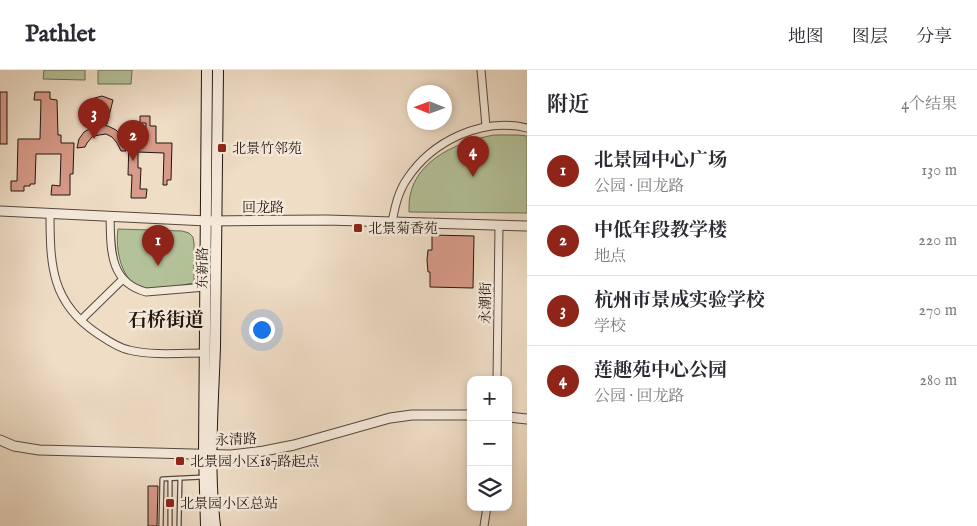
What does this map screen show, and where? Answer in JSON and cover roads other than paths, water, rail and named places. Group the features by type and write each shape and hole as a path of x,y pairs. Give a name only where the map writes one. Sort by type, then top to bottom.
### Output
{"main road":[{"name":"东新路","path":"207,70 212,221 206,287 205,353 208,454 215,526"},
{"name":"东新路","path":"206,526 204,477 208,454 212,221 218,70"}],"street":[{"path":"481,70 486,126"},
{"path":"392,222 397,199 407,179 435,149 454,138 486,126 527,128"},
{"name":"回龙路","path":"0,211 212,221 327,220 527,226"},
{"path":"50,213 52,266 60,294 70,310 90,330 127,350 144,353 205,353"},
{"path":"110,216 111,255 123,279 138,290 146,292 206,287"},
{"name":"永潮街","path":"497,376 499,226"},
{"path":"81,320 123,279"},
{"name":"永清路","path":"0,440 14,446 39,450 231,455 264,451 302,443 390,418 412,415 467,415"},
{"path":"512,417 527,419"},
{"path":"484,526 486,511"}],"lane":[{"path":"161,526 162,479 204,477"},
{"path":"170,479 170,526"},
{"path":"179,526 180,479"}],"place":[{"name":"杭州市景成实验学校","path":"94,139"},
{"name":"北景竹邻苑","path":"222,148"},
{"name":"中低年段教学楼","path":"133,161"},
{"name":"莲趣苑中心公园","path":"473,177"},
{"name":"北景菊香苑","path":"358,228"},
{"name":"北景园中心广场","path":"158,266"},
{"name":"北景园小区187路起点","path":"180,461"},
{"name":"北景园小区总站","path":"170,503"}],"district":[{"name":"石桥街道","path":"166,319"}]}
